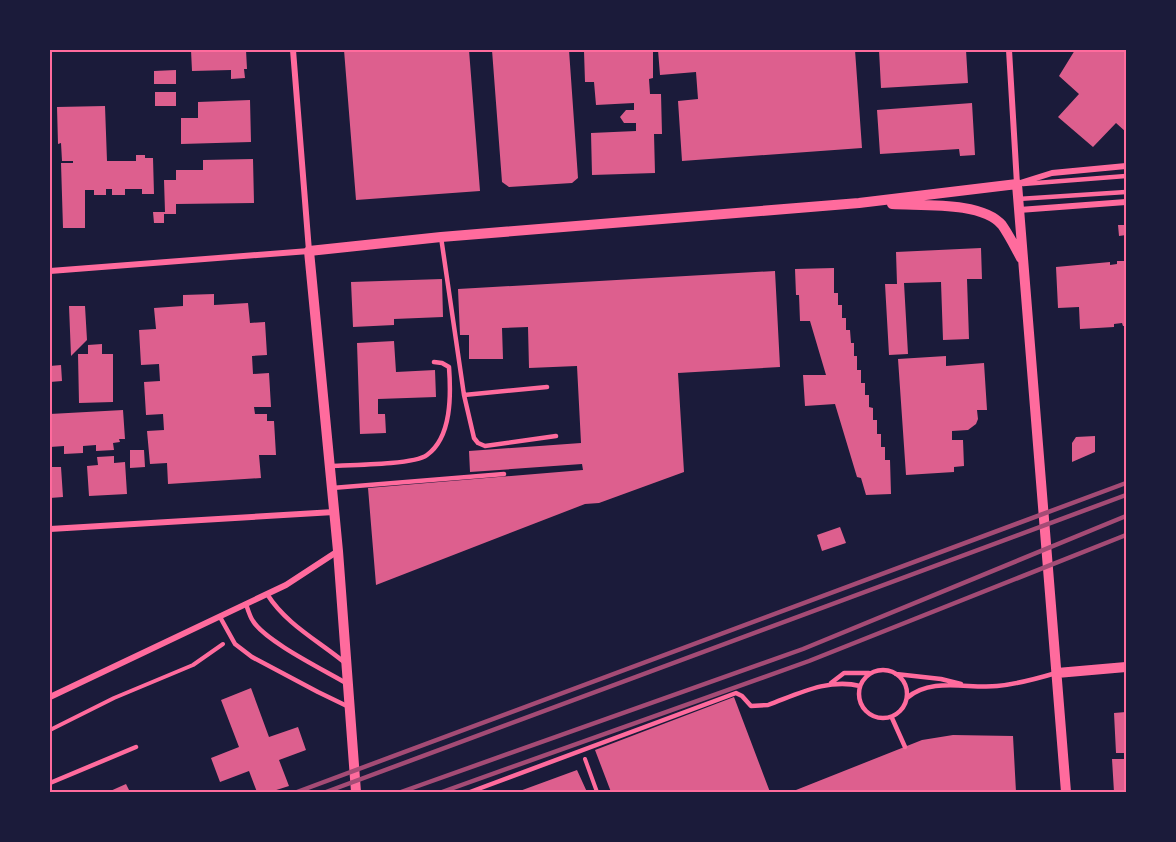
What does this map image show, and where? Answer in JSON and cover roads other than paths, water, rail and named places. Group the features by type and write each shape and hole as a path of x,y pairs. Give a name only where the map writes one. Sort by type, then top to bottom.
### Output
{"street":[{"path":"293,50 309,251 338,550 356,792"},
{"path":"1009,50 1017,184 1066,792"},
{"path":"50,271 859,203 1017,184 1052,173 1126,166"},
{"path":"1019,205 1126,202"},
{"path":"859,203 956,207 979,212 993,217 1001,225 1023,261"},
{"path":"50,529 334,512"},
{"path":"50,697 286,585 338,550"},
{"path":"1057,673 1126,667"}],"lane":[{"path":"1017,184 1126,176"},
{"path":"1019,205 1126,192"},
{"path":"441,237 464,395 474,438 485,446 556,436"},
{"path":"330,466 410,460 426,456 435,447 445,426 451,399 449,367 434,362"},
{"path":"464,395 547,387"},
{"path":"332,488 504,474"},
{"path":"267,594 278,611 290,622 346,663"},
{"path":"246,604 253,621 275,641 348,684"},
{"path":"220,617 235,644 252,657 350,711"},
{"path":"896,674 906,687 907,698 904,707 892,718 877,718 867,714 858,696 860,686 864,678 879,670 941,679 964,685"},
{"path":"831,683 844,673 871,673"},
{"path":"907,698 916,690 926,687 994,686 1033,680 1057,673"},
{"path":"470,792 736,693 751,706 759,706 831,683 843,682 860,686"},
{"path":"892,718 905,747"},
{"path":"50,783 136,747"}],"railway":[{"path":"297,792 1126,483"},
{"path":"326,792 1126,495"},
{"path":"401,792 803,649 1126,516"},
{"path":"442,792 809,661 1126,535"}]}
